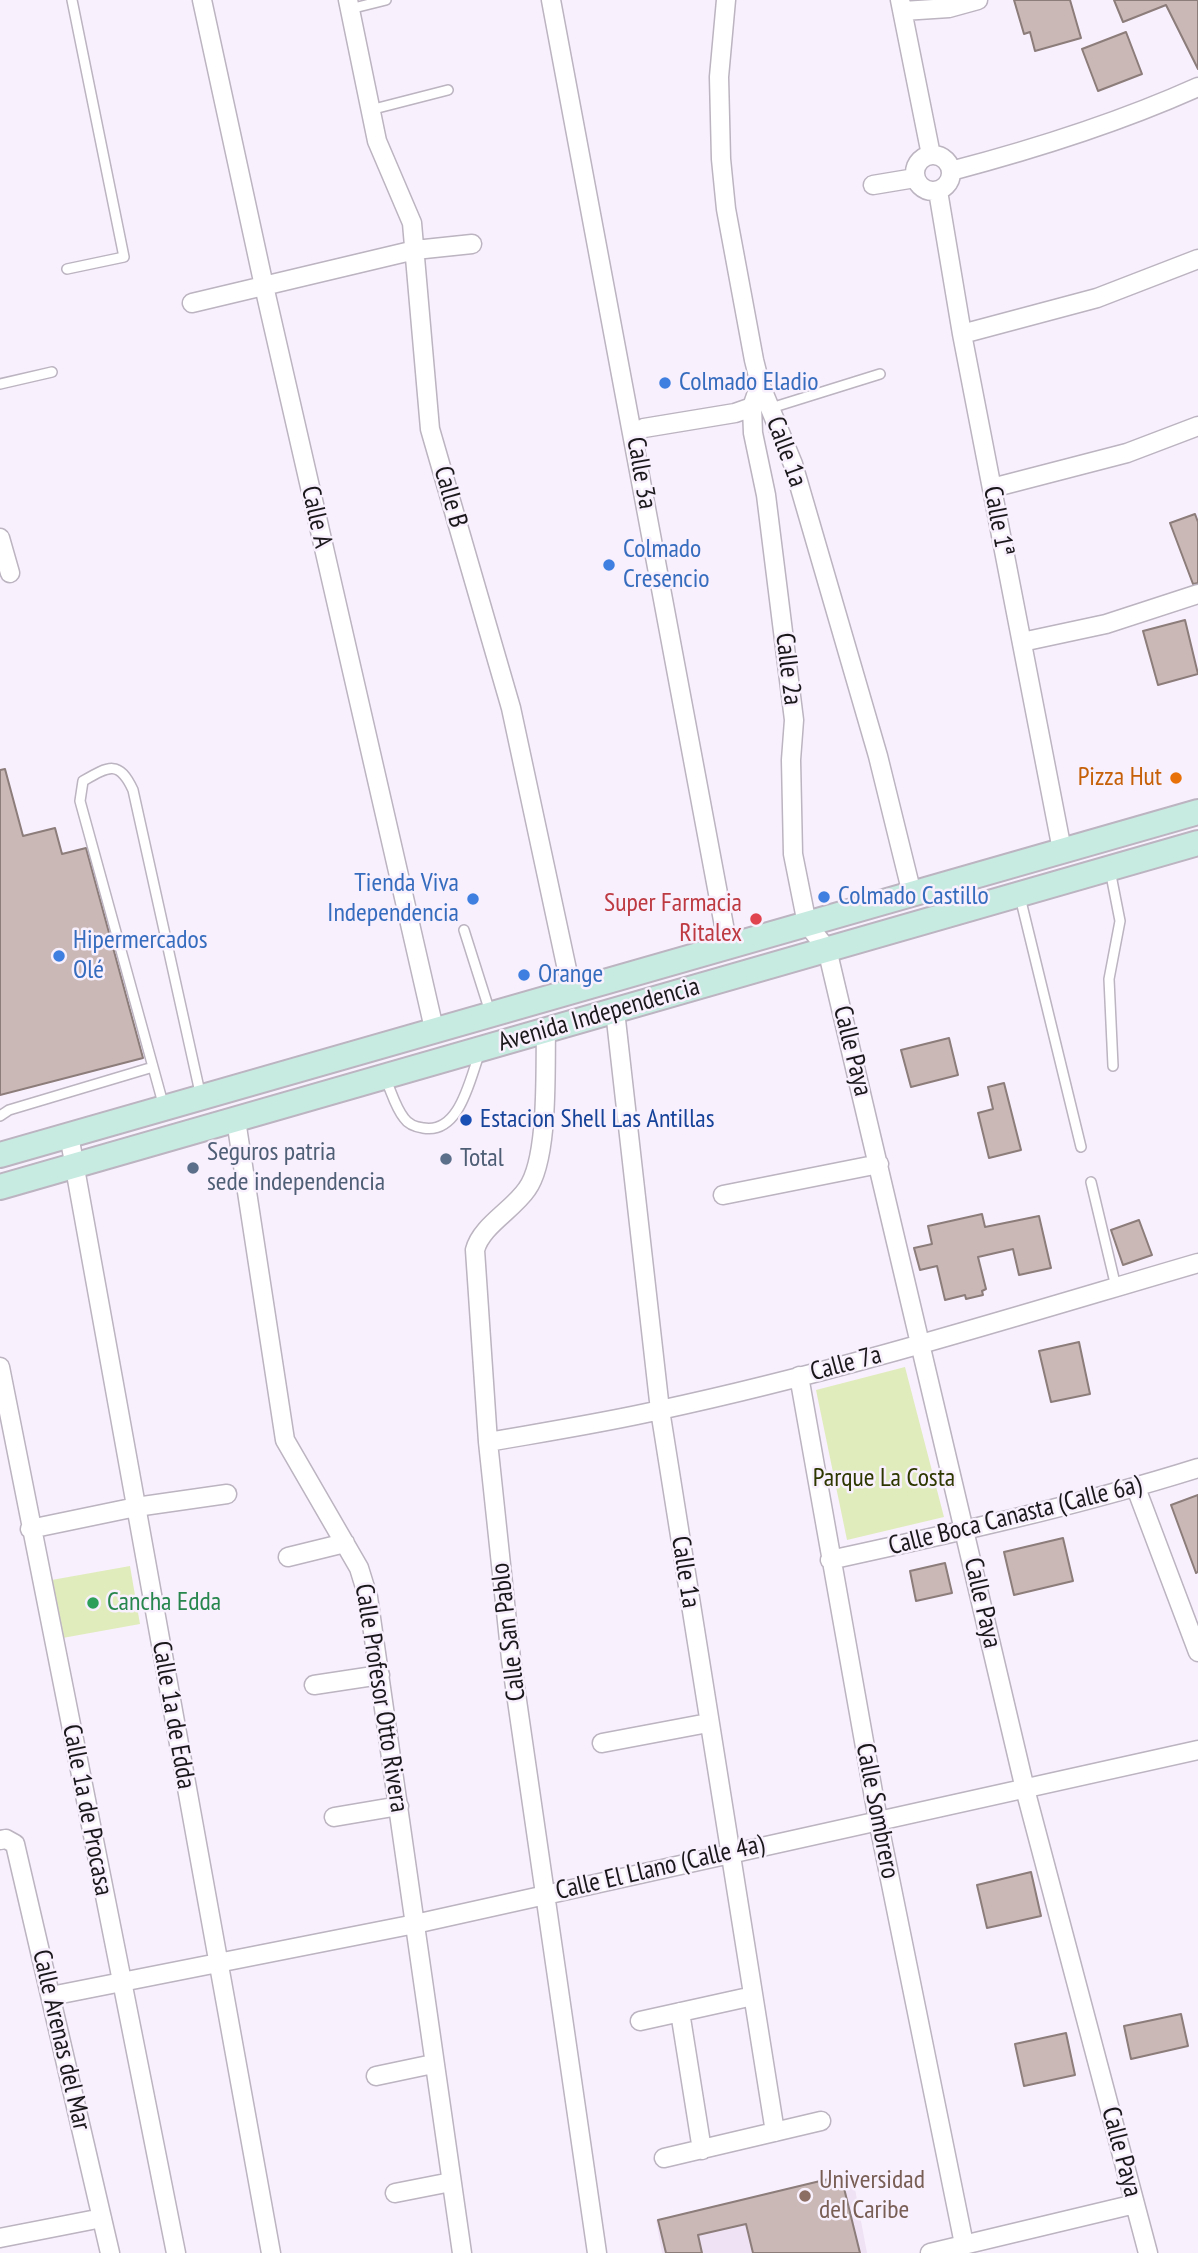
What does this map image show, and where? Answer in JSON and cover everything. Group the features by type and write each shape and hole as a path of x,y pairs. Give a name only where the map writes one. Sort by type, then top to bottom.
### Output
{"main road":[{"name":"Avenida Independencia","path":"0,1154 435,1033 1198,812"},
{"name":"Avenida Independencia","path":"0,1187 1198,843"},
{"path":"481,1048 482,1018"},
{"path":"317,1066 324,1094"}],"street":[{"name":"Calle A","path":"202,0 264,286 435,1033"},
{"name":"Calle 3a","path":"551,0 728,947"},
{"name":"Calle 1a","path":"726,0 719,77 723,184 762,407 789,452 878,756 912,894"},
{"path":"931,155 901,6 948,8 978,0"},
{"name":"Calle B","path":"349,4 377,141 412,223 430,429 512,708 572,993"},
{"path":"951,171 1034,149 1154,107 1198,87"},
{"path":"931,155 946,161 951,171 946,185 937,191 921,187 915,178 918,163 931,155"},
{"path":"873,185 915,178"},
{"name":"Calle 1ª","path":"937,191 1062,850"},
{"path":"192,303 415,250 472,244"},
{"path":"962,334 1097,298 1198,259"},
{"path":"634,433 644,428 762,407"},
{"name":"Calle 2a","path":"762,407 753,433 766,495 794,720 791,760 792,844 807,925 827,949"},
{"path":"992,488 1127,453 1198,426"},
{"path":"0,538 10,573"},
{"path":"1022,642 1106,624 1198,594"},
{"name":"Calle Paya","path":"827,949 1025,1789 1148,2253"},
{"name":"Calle 1a","path":"615,1011 660,1410 775,2132"},
{"name":"Calle San Pablo","path":"547,1030 542,1129 534,1175 528,1189 480,1238 475,1250 488,1442 511,1659 597,2253"},
{"name":"Calle Profesor Otto Rivera","path":"236,1120 284,1436 345,1543 364,1583 399,1806 461,2253"},
{"name":"Calle 1a de Edda","path":"69,1135 271,2253"},
{"path":"723,1195 879,1164"},
{"name":"Calle 7a","path":"488,1442 660,1410 799,1376 920,1345 1198,1263"},
{"name":"Calle 1a de Procasa","path":"0,1367 30,1529 176,2253"},
{"name":"Calle Sombrero","path":"799,1376 878,1820 964,2244"},
{"name":"Calle Boca Canasta (Calle 6a)","path":"830,1560 965,1531 1136,1488 1198,1468"},
{"path":"1136,1488 1198,1652"},
{"path":"30,1529 136,1507 227,1494"},
{"path":"288,1557 345,1543"},
{"path":"314,1685 380,1675"},
{"path":"602,1743 708,1723"},
{"name":"Calle El Llano (Calle 4a)","path":"51,1996 415,1924 1198,1750"},
{"path":"334,1817 399,1806"},
{"name":"Calle Arenas del Mar","path":"0,1840 6,1839 15,1844 110,2253"},
{"path":"640,2021 753,1996"},
{"path":"680,2012 702,2150"},
{"path":"376,2076 433,2064"},
{"path":"664,2158 821,2121"},
{"path":"395,2193 451,2182"},
{"path":"930,2253 1135,2204"},
{"path":"0,2238 102,2218"}],"lane":[{"path":"67,269 124,257 72,0"},
{"path":"349,4 386,0"},
{"path":"370,110 448,90"},
{"path":"0,384 52,372"},
{"path":"762,407 880,374"},
{"path":"165,1109 80,800 83,780 100,771 117,768 124,771 132,790 202,1098"},
{"path":"1109,869 1120,921 1109,979 1112,1066"},
{"path":"1019,895 1081,1147"},
{"path":"464,930 482,1018"},
{"path":"384,1076 404,1118 415,1127 446,1125 458,1111 481,1048"},
{"path":"0,1116 9,1110 153,1067"},
{"path":"1091,1182 1116,1287"}],"shaded area":[{"name":"Universidad del Caribe","path":"852,2173 867,2253 662,2253 656,2220"}],"green space":[{"name":"Parque La Costa","path":"905,1367 944,1517 847,1540 816,1390"},
{"name":"Cancha Edda","path":"130,1566 140,1624 57,1639 46,1581"}],"building":[{"path":"1014,0 1070,0 1081,38 1035,51 1030,32 1024,34"},
{"path":"1114,0 1198,0 1198,69 1166,5 1123,22"},
{"path":"1126,32 1142,74 1098,91 1082,49"},
{"path":"1195,514 1198,522 1198,583 1193,584 1170,523"},
{"path":"1185,620 1198,674 1158,685 1143,631"},
{"name":"Hipermercados Olé","path":"5,769 23,836 55,828 62,854 86,848 143,1058 0,1095 0,770"},
{"path":"949,1038 958,1075 911,1087 901,1050"},
{"path":"1004,1083 1021,1150 989,1158 978,1113 993,1109 988,1087"},
{"path":"982,1214 985,1227 1039,1216 1051,1268 1019,1275 1013,1249 978,1257 986,1289 982,1291 983,1295 966,1299 965,1295 945,1300 937,1266 920,1270 914,1248 932,1244 928,1226"},
{"path":"1139,1220 1152,1255 1123,1265 1111,1230"},
{"path":"1079,1342 1090,1394 1051,1402 1039,1351"},
{"path":"1198,1495 1198,1572 1196,1573 1171,1505"},
{"path":"1063,1538 1073,1581 1014,1595 1004,1552"},
{"path":"945,1563 952,1593 916,1601 910,1571"},
{"path":"1031,1872 1041,1916 987,1928 977,1885"},
{"path":"1181,2014 1188,2046 1131,2059 1124,2026"},
{"path":"1066,2033 1075,2075 1024,2086 1015,2044"},
{"name":"Universidad del Caribe","path":"841,2176 860,2253 753,2253 746,2224 698,2235 702,2253 666,2253 658,2220"}],"place":[{"name":"Colmado Eladio","path":"665,383"},
{"name":"Colmado Cresencio","path":"609,565"},
{"name":"Pizza Hut","path":"1176,778"},
{"name":"Colmado Castillo","path":"824,897"},
{"name":"Tienda Viva Independencia","path":"473,899"},
{"name":"Super Farmacia Ritalex","path":"756,919"},
{"name":"Hipermercados Olé","path":"59,956"},
{"name":"Orange","path":"524,975"},
{"name":"Estacion Shell Las Antillas","path":"466,1120"},
{"name":"Total","path":"446,1159"},
{"name":"Seguros patria sede independencia","path":"193,1168"},
{"name":"Cancha Edda","path":"93,1603"},
{"name":"Universidad del Caribe","path":"805,2196"}]}
